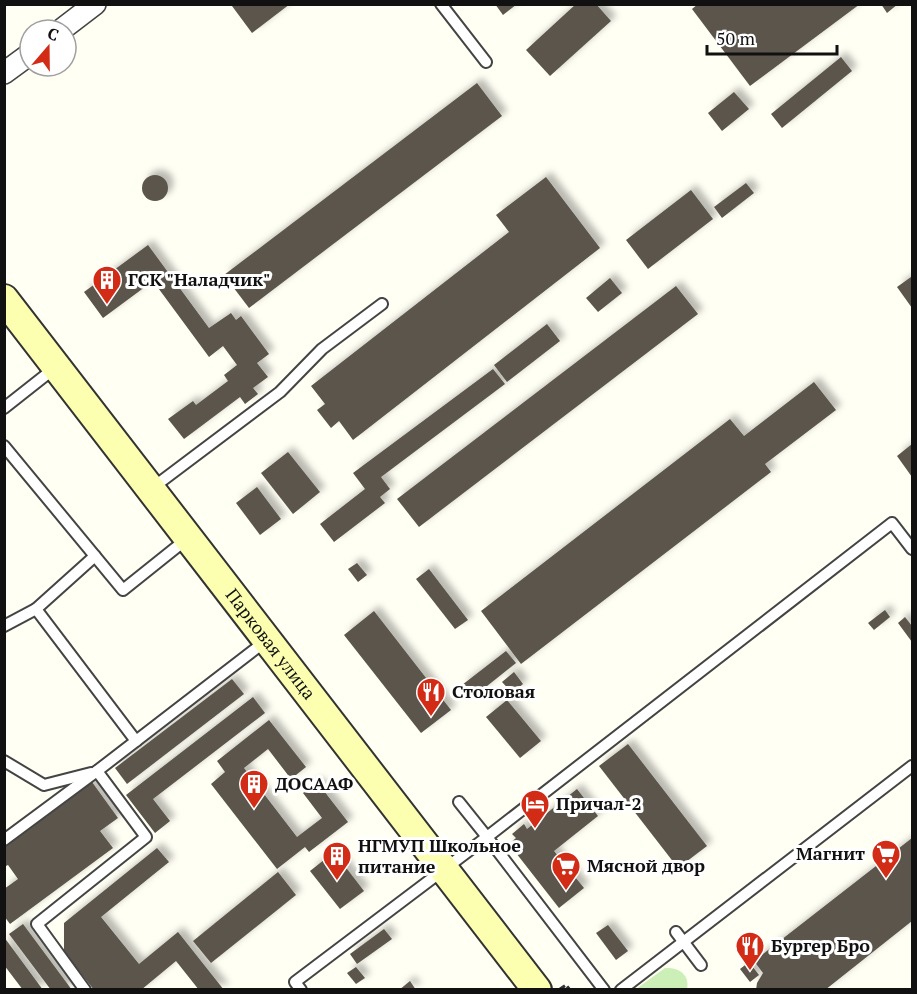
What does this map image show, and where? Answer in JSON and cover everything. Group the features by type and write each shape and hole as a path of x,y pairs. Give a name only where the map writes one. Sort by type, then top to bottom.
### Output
{"main road":[{"name":"Парковая улица","path":"4,300 537,990"}],"street":[{"path":"77,18 95,4"},
{"path":"4,73 18,63"}],"lane":[{"path":"441,4 486,62"},
{"path":"151,489 280,392 322,349 382,304"},
{"path":"4,408 56,367"},
{"path":"4,446 123,590 188,538"},
{"path":"301,990 295,982 487,837 892,523 912,549"},
{"path":"4,626 36,609 95,556"},
{"path":"36,609 136,741"},
{"path":"4,840 267,640"},
{"path":"4,761 44,785 97,771"},
{"path":"621,990 912,766"},
{"path":"86,990 37,924 146,837 97,771"},
{"path":"459,802 604,990"},
{"path":"676,932 701,965"}],"path":[{"path":"560,990 566,985 570,990"}],"green space":[{"path":"665,968 682,972 687,979 687,989 636,989"}],"building":[{"path":"235,4 290,4 252,33 232,6"},
{"path":"495,4 517,4 503,15"},
{"path":"576,4 596,4 611,21 550,76 526,50"},
{"path":"698,4 860,4 750,86 692,9"},
{"path":"881,4 898,4 887,13"},
{"path":"841,57 852,71 782,128 771,114"},
{"path":"477,83 502,116 249,308 224,275"},
{"path":"734,92 749,109 722,131 708,113"},
{"path":"155,175 164,179 168,188 164,197 155,201 146,197 142,188 146,179"},
{"path":"546,177 600,248 353,440 339,421 331,428 317,410 325,404 311,386 509,232 496,215"},
{"path":"746,183 754,193 722,218 714,207"},
{"path":"691,190 713,219 648,269 626,240"},
{"path":"148,245 209,328 231,313 236,320 241,316 269,354 257,363 268,377 253,388 258,394 245,404 240,397 184,439 168,419 193,401 196,405 228,381 224,375 237,365 223,346 209,357 153,281 103,318 84,292"},
{"path":"911,277 912,279 912,308 897,287"},
{"path":"610,278 622,293 598,312 586,298"},
{"path":"676,286 698,314 419,527 397,499"},
{"path":"547,324 560,341 507,382 494,365"},
{"path":"493,369 505,384 381,477 390,489 380,497 385,503 334,542 320,524 365,489 353,473"},
{"path":"814,382 836,410 765,464 771,472 521,664 481,611 730,419 744,436"},
{"path":"912,444 912,477 897,456"},
{"path":"288,452 320,492 293,514 261,473"},
{"path":"257,487 281,519 260,535 236,503"},
{"path":"357,563 367,575 358,582 348,569"},
{"path":"429,569 468,620 455,629 416,579"},
{"path":"885,610 890,617 874,630 868,623"},
{"path":"374,611 451,710 421,733 344,635"},
{"path":"905,617 912,626 912,642 898,623"},
{"path":"506,651 516,663 472,698 462,685"},
{"path":"514,672 523,684 512,693 502,682"},
{"path":"232,679 244,694 127,784 115,768"},
{"path":"253,697 265,713 153,799 170,821 155,833 126,795"},
{"path":"507,700 541,741 520,758 486,717"},
{"path":"269,720 306,767 291,779 268,749 244,768 297,837 322,818 303,793 317,782 348,822 309,852 305,847 277,869 211,784 225,772 217,761"},
{"path":"628,744 707,846 678,868 599,766"},
{"path":"92,782 118,818 100,831 113,848 10,924 4,916 4,889 18,879 8,865 4,867 4,847"},
{"path":"577,789 598,816 554,851 584,888 559,908 509,844 516,838 512,834 524,824 527,829"},
{"name":"Магнит","path":"912,838 912,921 825,990 756,990 763,973 754,961"},
{"path":"157,848 169,862 101,917 139,964 178,932 224,990 199,990 176,961 141,990 94,990 64,952 64,923"},
{"name":"НГМУП Школьное питание","path":"334,852 364,891 340,909 310,871"},
{"path":"278,872 296,895 211,963 193,941"},
{"path":"23,924 72,990 51,990 9,934"},
{"path":"608,925 628,951 616,960 596,933"},
{"path":"384,929 392,939 357,964 350,954"},
{"path":"4,937 43,990 23,990 4,965"},
{"name":"Бургер Бро","path":"749,962 759,975 750,982 740,969"},
{"path":"356,967 365,978 356,984 347,973"},
{"path":"410,981 416,990 399,990"}],"place":[{"name":"ГСК \"Наладчик\"","path":"107,306"},
{"name":"Столовая","path":"431,718"},
{"name":"ДОСААФ","path":"254,810"},
{"name":"Причал-2","path":"535,830"},
{"name":"Магнит","path":"886,880"},
{"name":"НГМУП Школьное питание","path":"337,882"},
{"name":"Мясной двор","path":"566,892"},
{"name":"Бургер Бро","path":"750,972"}]}
